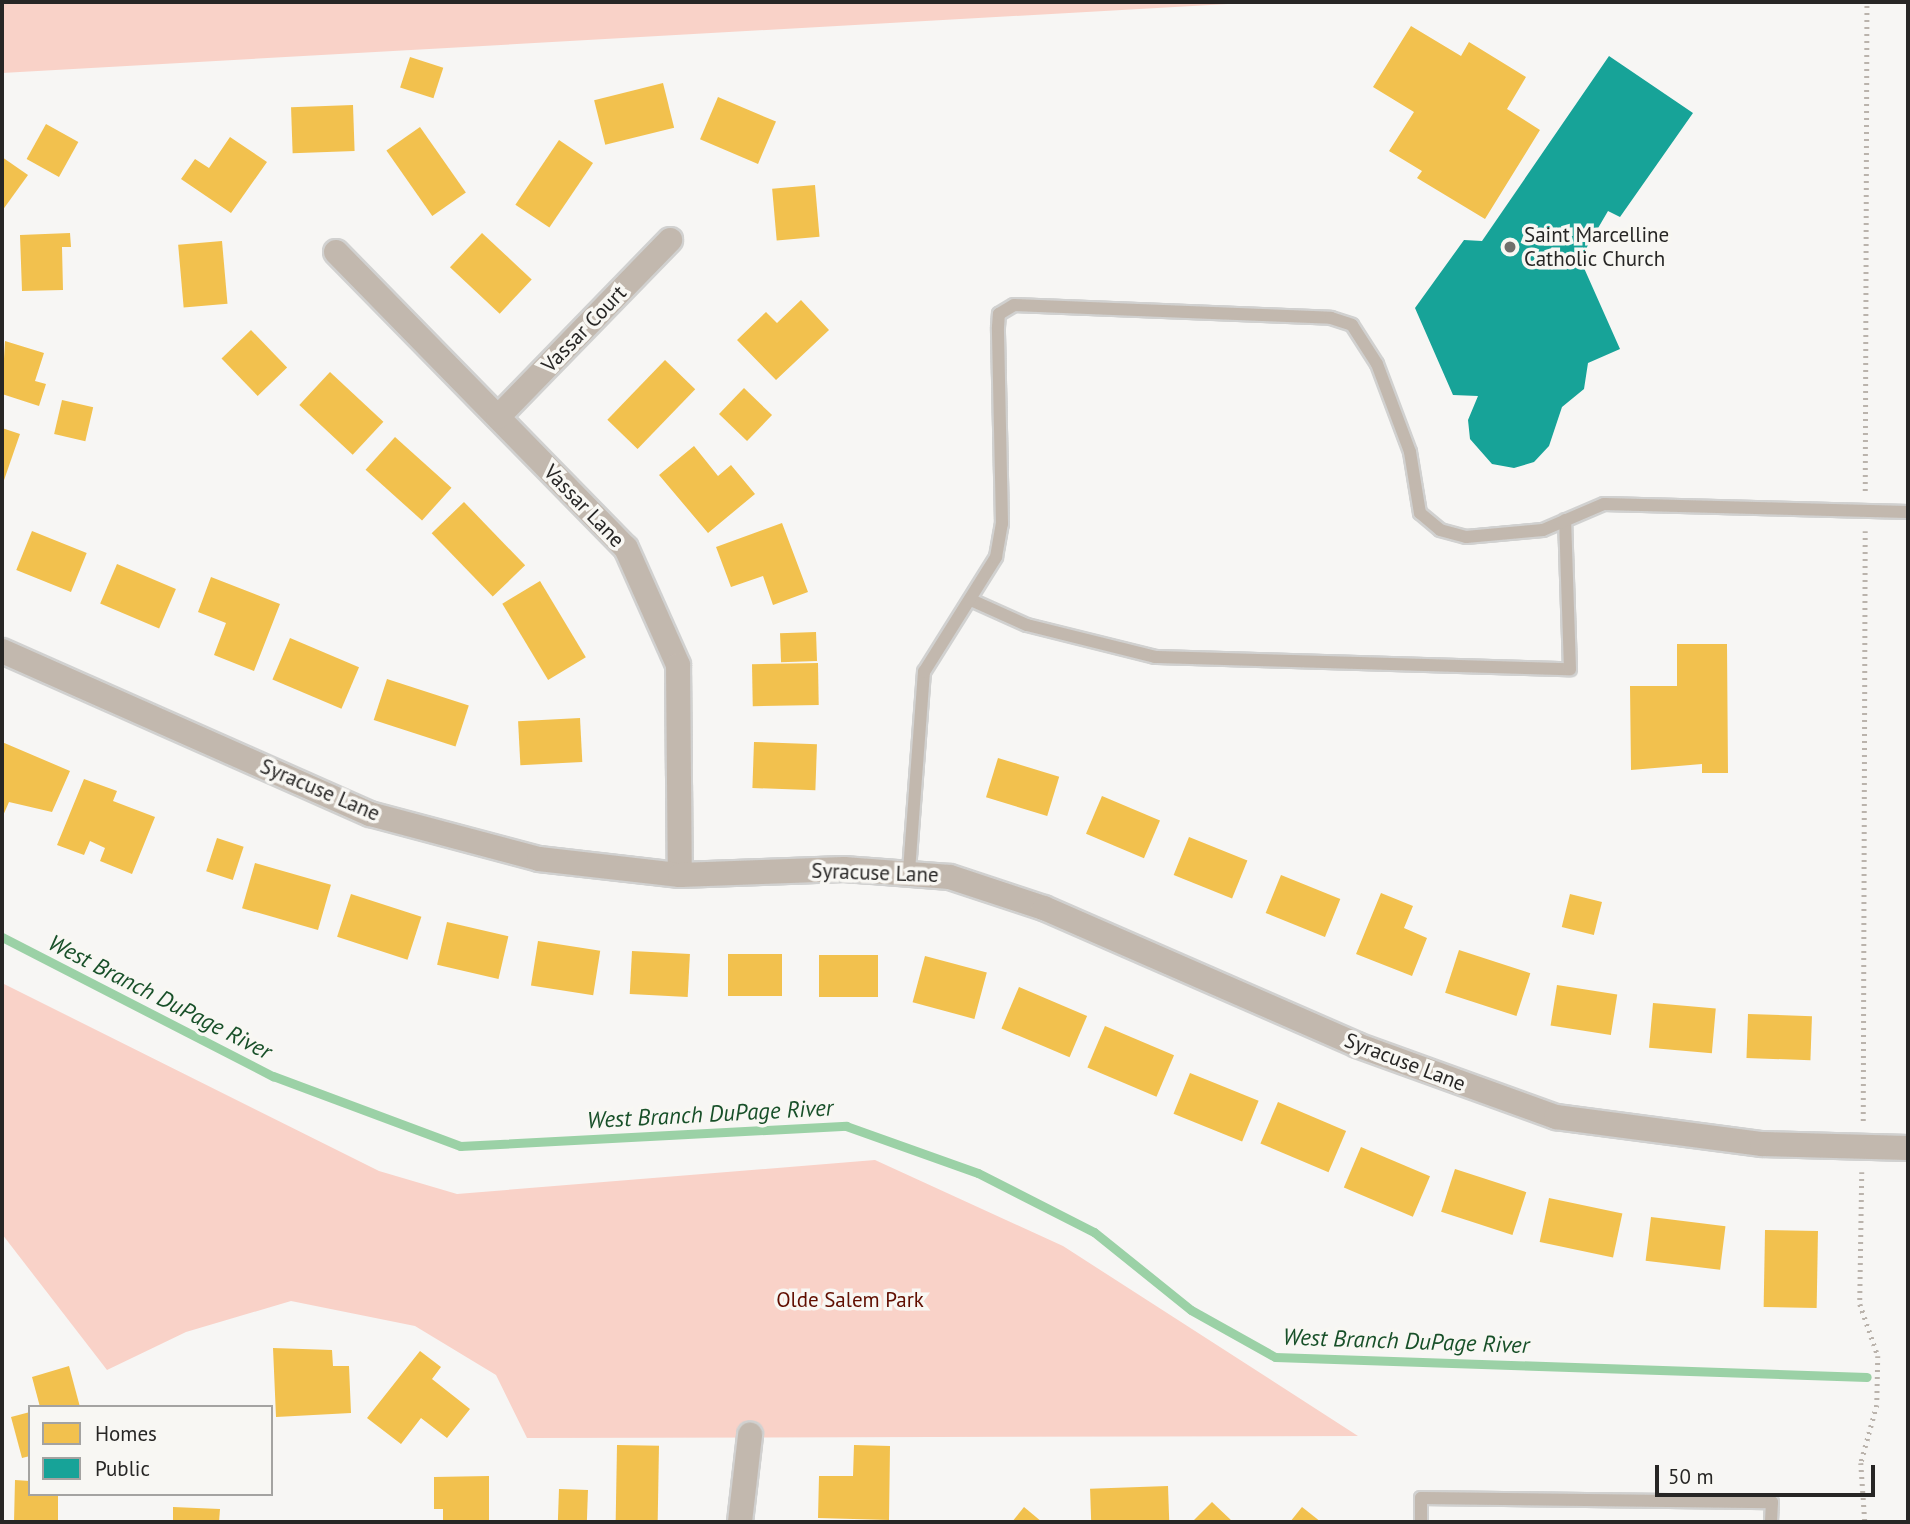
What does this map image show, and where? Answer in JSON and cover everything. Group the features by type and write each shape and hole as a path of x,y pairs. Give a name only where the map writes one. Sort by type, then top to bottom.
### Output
{"street":[{"name":"Vassar Court","path":"498,417 670,240"},
{"name":"Vassar Lane","path":"336,251 626,548 678,665 680,874"},
{"name":"Syracuse Lane","path":"2,651 370,814 539,859 680,874 909,871 997,889 1356,1045 1556,1117 1697,1138 1862,1148 1908,1148"},
{"path":"740,1522 750,1435"}],"lane":[{"path":"909,871 924,672 996,557 1002,524 998,327 999,314 1014,305 1331,318 1352,326 1377,364 1410,452 1420,513 1440,530 1466,537 1543,530 1604,504 1654,502 1908,512"},
{"path":"971,600 1027,625 1155,657 1570,668 1565,520"},
{"path":"1421,1522 1421,1498 1772,1503 1772,1522"}],"path":[{"path":"1865,1522 1861,1463 1877,1405 1878,1356 1860,1304 1867,2"}],"green space":[{"path":"2,2 1263,2 2,73"},
{"name":"Olde Salem Park","path":"2,983 379,1171 457,1194 875,1160 1063,1246 1358,1436 527,1438 496,1375 415,1326 291,1301 186,1332 107,1370 2,1234"}],"building: Homes":[{"path":"1411,26 1461,56 1469,42 1526,77 1507,109 1540,130 1485,219 1417,178 1422,171 1389,151 1414,112 1373,87"},
{"path":"410,57 443,68 433,98 400,87"},
{"path":"663,83 674,128 605,145 594,100"},
{"path":"718,97 776,122 758,164 700,139"},
{"path":"353,105 355,151 293,153 291,107"},
{"path":"46,124 78,142 59,177 27,159"},
{"path":"420,127 466,193 432,216 386,151"},
{"path":"230,137 267,162 231,213 181,179 195,159 209,168"},
{"path":"559,140 593,163 549,228 515,205"},
{"path":"2,157 28,175 2,211"},
{"path":"815,185 820,237 777,241 772,189"},
{"path":"70,233 71,247 62,247 63,290 22,291 20,235"},
{"path":"482,233 532,279 500,314 450,267"},
{"path":"222,241 227,304 184,308 178,245"},
{"path":"801,300 829,330 776,380 737,340 766,312 777,323"},
{"path":"251,330 287,367 258,396 222,358"},
{"path":"5,341 44,353 35,381 46,384 39,406 2,394"},
{"path":"665,360 695,389 638,449 607,420"},
{"path":"330,372 383,422 353,455 299,405"},
{"path":"744,388 772,415 747,441 719,414"},
{"path":"62,400 93,407 85,441 54,434"},
{"path":"2,428 20,434 2,486"},
{"path":"395,437 451,488 422,521 366,470"},
{"path":"694,446 718,476 731,465 755,494 708,533 659,475"},
{"path":"464,502 525,565 493,597 432,533"},
{"path":"782,523 808,592 773,605 763,576 731,587 716,547"},
{"path":"32,531 87,553 71,592 16,570"},
{"path":"117,564 176,589 159,629 100,604"},
{"path":"211,577 280,604 254,671 214,655 226,623 198,612"},
{"path":"540,581 586,657 548,680 502,604"},
{"path":"816,632 817,661 781,662 780,633"},
{"path":"290,638 359,667 341,709 272,679"},
{"path":"1677,644 1727,644 1728,773 1702,773 1702,764 1631,770 1630,686 1677,686"},
{"path":"818,663 819,705 753,706 752,664"},
{"path":"387,679 469,706 456,746 374,720"},
{"path":"580,718 582,762 520,765 518,721"},
{"path":"2,742 70,771 52,812 9,802 2,818"},
{"path":"754,742 817,744 815,790 752,788"},
{"path":"998,758 1059,777 1047,816 986,797"},
{"path":"84,779 117,791 113,801 155,817 132,874 100,861 105,848 90,841 84,855 57,845"},
{"path":"1102,796 1160,821 1144,858 1086,834"},
{"path":"1189,837 1247,861 1232,899 1174,875"},
{"path":"217,838 244,847 233,880 206,871"},
{"path":"255,863 331,885 318,930 242,908"},
{"path":"1281,875 1340,899 1325,937 1266,913"},
{"path":"1381,893 1413,906 1404,928 1427,938 1412,976 1356,954"},
{"path":"351,894 421,917 407,960 337,937"},
{"path":"1570,894 1602,902 1594,935 1562,927"},
{"path":"447,922 508,936 498,979 437,965"},
{"path":"538,941 600,951 593,995 531,985"},
{"path":"1459,950 1530,973 1516,1016 1445,993"},
{"path":"632,951 690,954 688,997 630,994"},
{"path":"728,954 782,954 782,996 728,996"},
{"path":"819,955 878,955 878,997 819,997"},
{"path":"925,956 987,973 974,1019 913,1002"},
{"path":"1557,985 1617,995 1611,1035 1551,1025"},
{"path":"1019,987 1087,1016 1070,1057 1001,1028"},
{"path":"1653,1003 1716,1008 1712,1053 1649,1048"},
{"path":"1748,1014 1812,1016 1810,1060 1746,1058"},
{"path":"1105,1026 1174,1055 1156,1097 1087,1067"},
{"path":"1190,1073 1259,1101 1242,1142 1174,1114"},
{"path":"1278,1102 1346,1131 1329,1172 1260,1143"},
{"path":"1361,1147 1430,1176 1413,1217 1344,1188"},
{"path":"1455,1169 1526,1192 1512,1235 1441,1212"},
{"path":"1549,1198 1622,1214 1613,1258 1540,1242"},
{"path":"1651,1217 1725,1226 1720,1270 1646,1261"},
{"path":"1765,1230 1818,1231 1817,1308 1764,1307"},
{"path":"273,1348 332,1350 333,1366 349,1366 351,1413 276,1417"},
{"path":"420,1351 441,1367 432,1379 470,1409 447,1438 421,1418 401,1444 367,1418"},
{"path":"69,1366 79,1405 39,1405 32,1377"},
{"path":"28,1413 28,1456 22,1458 11,1417"},
{"path":"617,1445 659,1446 658,1522 616,1521"},
{"path":"854,1445 890,1446 889,1520 818,1518 819,1476 853,1476"},
{"path":"489,1476 489,1522 443,1522 443,1509 434,1509 434,1477"},
{"path":"15,1480 28,1481 28,1496 58,1496 58,1522 14,1522"},
{"path":"1168,1486 1169,1522 1091,1522 1090,1489"},
{"path":"559,1489 588,1490 587,1522 558,1522"},
{"path":"1212,1502 1233,1522 1192,1522"},
{"path":"173,1507 220,1509 219,1522 173,1522"},
{"path":"1024,1507 1042,1522 1012,1522"},
{"path":"1302,1507 1321,1522 1290,1522"}],"building: Public":[{"path":"1609,56 1693,113 1620,217 1608,211 1580,259 1620,349 1588,363 1584,389 1562,407 1549,446 1534,462 1514,468 1492,464 1470,439 1468,420 1478,396 1453,395 1415,308 1464,240 1482,241"}],"waterway":[{"name":"West Branch DuPage River","path":"2,937 273,1076 460,1146 846,1126 978,1173 1094,1232 1191,1310 1275,1357 1867,1377"}],"place":[{"name":"Saint Marcelline Catholic Church","path":"1510,247"}]}
